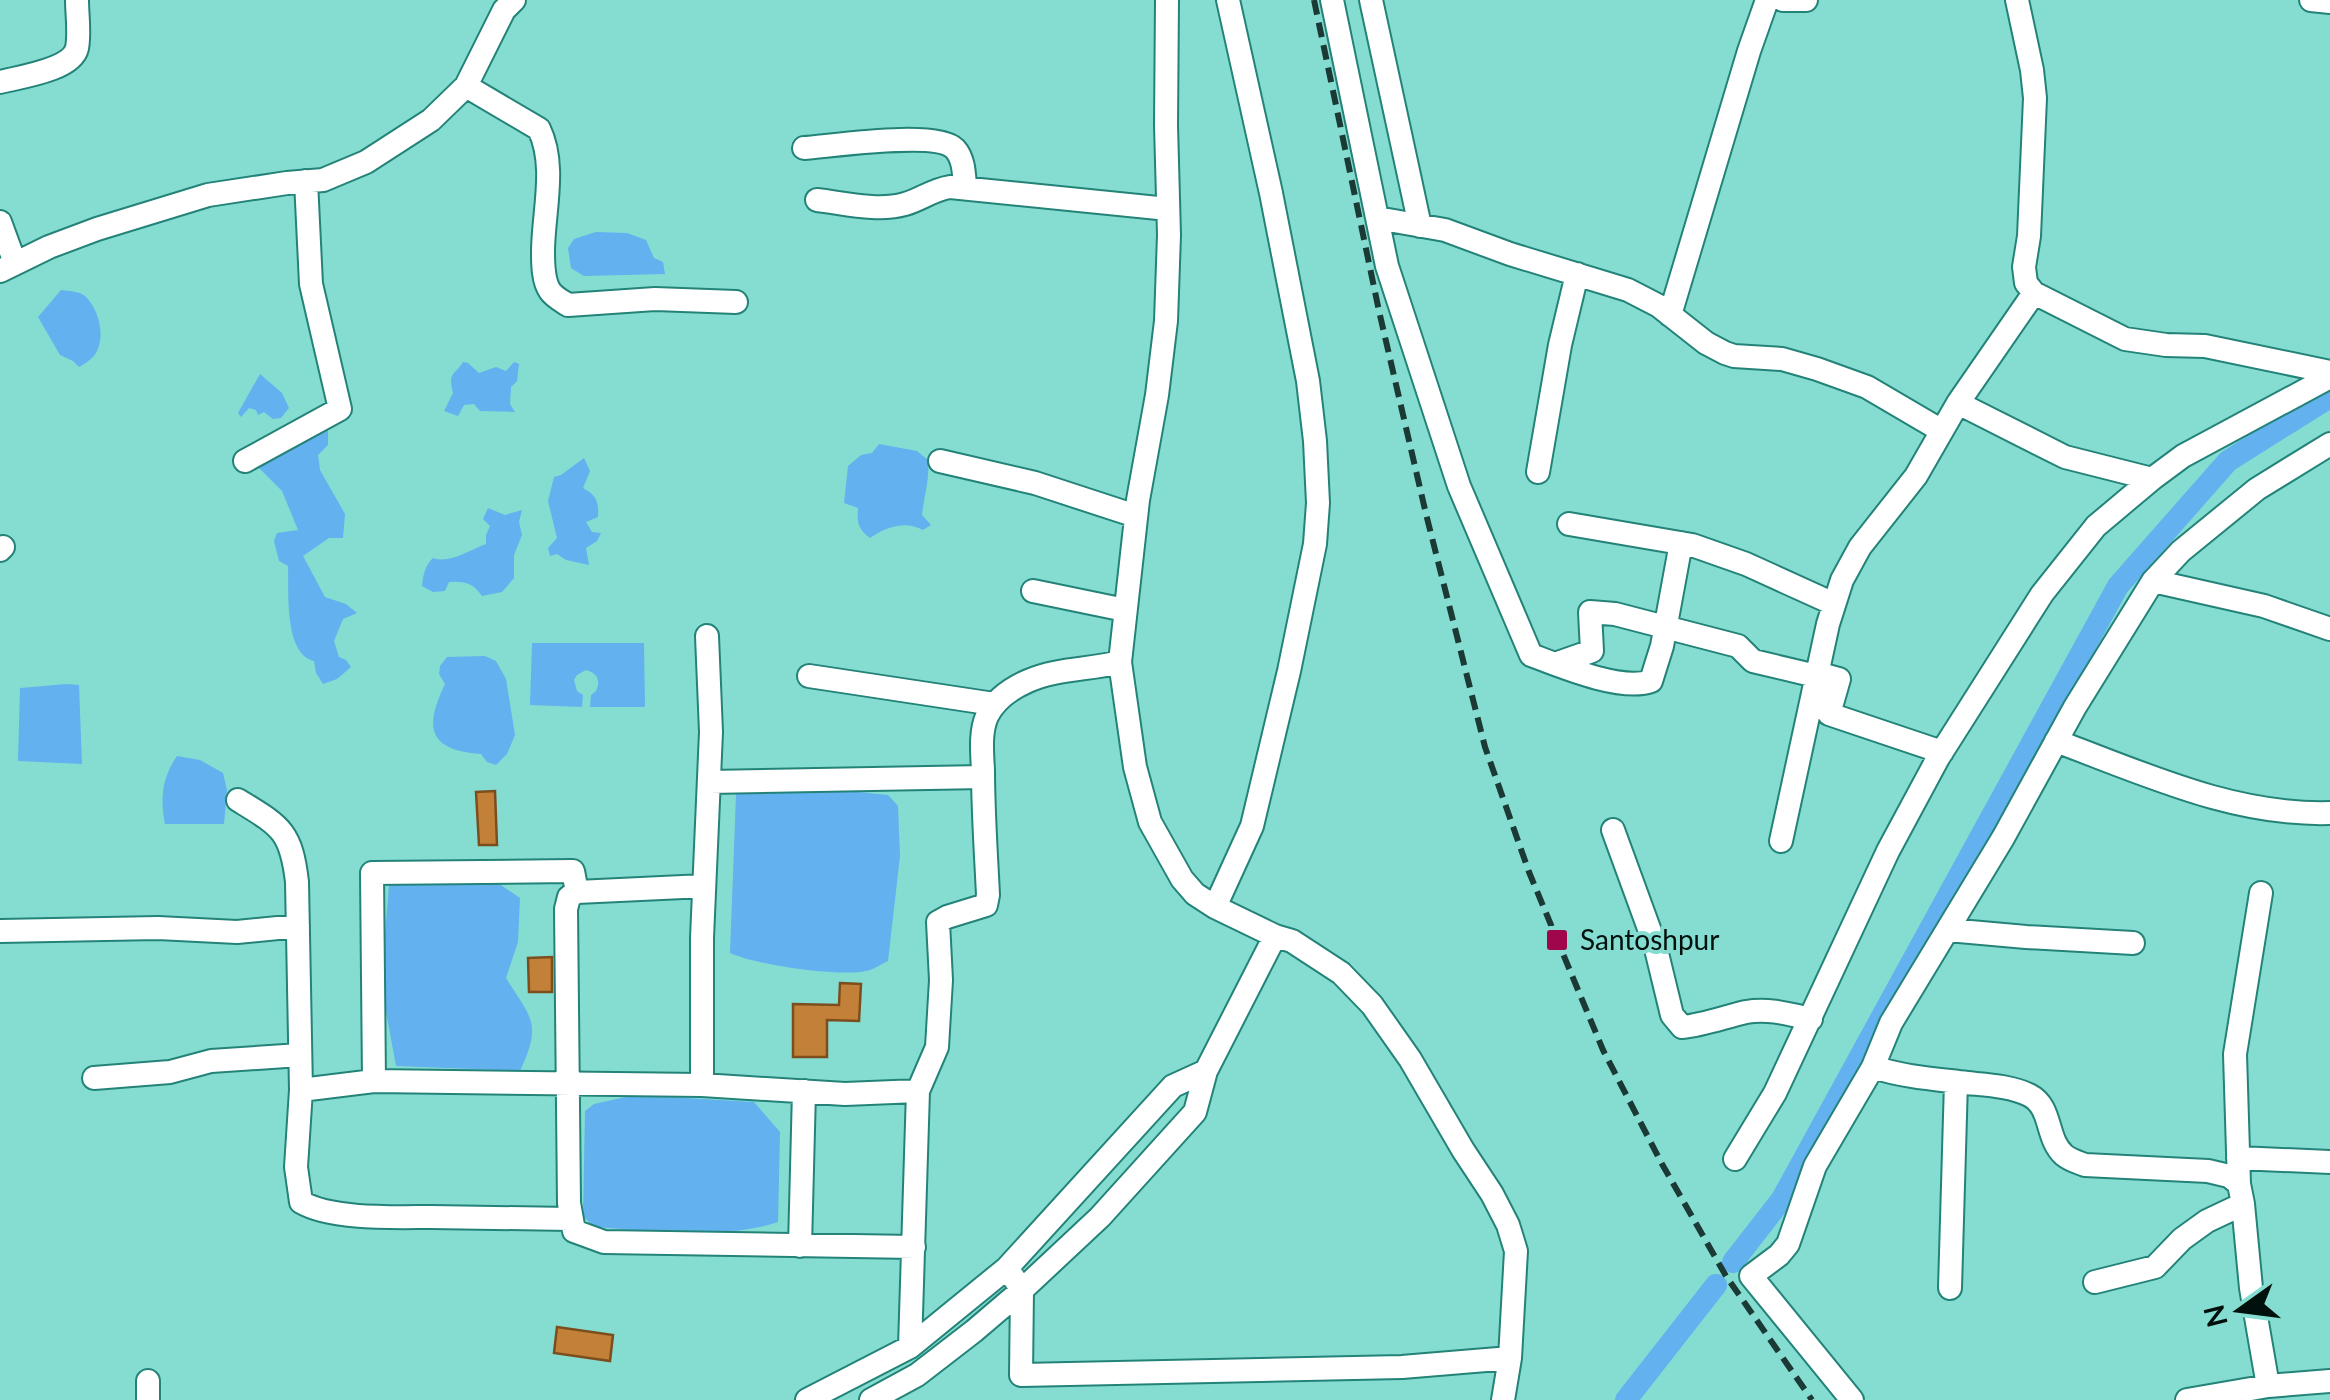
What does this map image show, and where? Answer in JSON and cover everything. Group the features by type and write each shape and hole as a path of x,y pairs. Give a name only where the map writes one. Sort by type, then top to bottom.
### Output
{"street":[{"path":"0,82 72,59 77,50 77,0"},
{"path":"0,222 7,267 97,229 208,195 323,180 366,162 431,120 466,86 504,10 514,0"},
{"path":"1167,0 1166,322 1136,516 1120,662 1135,767 1150,822 1182,879 1215,907 1292,941 1342,973 1372,1006 1410,1059 1492,1194 1516,1251 1510,1358 1503,1400"},
{"path":"1215,907 1252,826 1315,544 1318,503 1308,381 1228,0"},
{"path":"1332,0 1387,266 1459,486 1531,655 1581,674 1646,684 1652,681 1682,543"},
{"path":"1371,0 1420,226"},
{"path":"1670,315 1767,0"},
{"path":"1783,0 1806,0"},
{"path":"2017,0 2034,98 2029,236 2024,267 2026,283 2034,293 2125,339 2206,346 2330,374"},
{"path":"2311,0 2330,2"},
{"path":"466,86 538,129 543,138 548,156 544,264 550,292 568,304 736,302"},
{"path":"804,148 895,139 936,140 952,145 958,153 965,187"},
{"path":"245,461 340,409 310,284 306,182"},
{"path":"816,200 887,208 902,206 934,190 965,187 1168,208"},
{"path":"1377,218 1445,230 1628,290 1659,306 1724,353 1782,359 1817,368 1867,387 1942,430"},
{"path":"1538,472 1560,344 1578,274"},
{"path":"1781,841 1816,674 1842,580 1860,547 1916,476 1958,403 2034,293"},
{"path":"1735,1159 1775,1093 1888,852 1942,752 2042,594 2096,526 2152,479 2183,456 2330,374"},
{"path":"1958,403 2064,456 2152,479"},
{"path":"1852,1400 1751,1276 1788,1244 1815,1166 1873,1067 1891,1023 2004,838 2075,706 2154,582 2180,551 2256,489 2330,444"},
{"path":"940,461 1035,484 1136,516"},
{"path":"1570,524 1682,543 1746,564 1834,604"},
{"path":"2154,582 2264,606 2330,628"},
{"path":"1033,591 1125,610"},
{"path":"1556,664 1592,651 1590,612 1615,614 1738,646 1753,660 1839,679 1829,714 1942,752"},
{"path":"702,1085 704,886 711,732 707,636"},
{"path":"910,1347 918,1091 937,1047 938,922 986,905 988,895 982,737 985,720 994,704 1029,680 1120,662"},
{"path":"809,676 994,704"},
{"path":"2056,741 2222,801 2252,808 2330,813"},
{"path":"709,782 983,777"},
{"path":"238,800 273,822 287,837 295,869 301,1090 296,1167 301,1202 310,1208 370,1216 571,1219"},
{"path":"1613,830 1676,1023 1692,1026 1748,1012 1773,1011 1810,1018"},
{"path":"374,1080 372,873 573,871 577,892"},
{"path":"704,886 577,892 570,896 566,910 569,1203 574,1232 604,1242 914,1247"},
{"path":"2262,892 2235,1054 2241,1194 2251,1288 2268,1386"},
{"path":"0,931 158,928 236,932 298,926"},
{"path":"1948,930 2133,943"},
{"path":"871,1400 917,1374 1022,1290 1100,1217 1194,1112 1206,1071 1275,936"},
{"path":"94,1078 170,1072 211,1060 300,1055"},
{"path":"1873,1067 1901,1076 1992,1086 2029,1095 2044,1107 2050,1133 2067,1158 2085,1165 2229,1176 2241,1194"},
{"path":"808,1400 910,1347 1007,1268 1173,1086 1206,1071"},
{"path":"301,1090 374,1080 702,1085 846,1094 918,1091"},
{"path":"1950,1288 1956,1082"},
{"path":"800,1246 804,1091"},
{"path":"2238,1158 2330,1162"},
{"path":"2096,1282 2155,1268 2182,1239 2241,1194"},
{"path":"1007,1268 1022,1290 1017,1400"},
{"path":"1021,1375 1402,1367 1510,1358"},
{"path":"2187,1400 2268,1386 2330,1382"}],"water":[{"path":"596,232 627,233 646,240 654,258 663,262 665,274 584,276 571,268 568,248 574,239"},
{"path":"61,290 85,296 95,309 100,326 97,350 79,367 60,355 38,317"},
{"path":"463,362 479,373 496,367 506,371 514,362 519,364 517,381 511,387 510,404 515,412 480,411 474,404 464,405 458,416 444,411 453,393 451,378"},
{"path":"260,374 282,393 289,408 281,418 273,419 264,412 258,415 249,408 241,417 238,413"},
{"path":"324,415 328,445 318,455 320,470 345,514 343,538 329,538 303,556 325,597 346,604 357,613 343,619 334,641 339,657 351,667 323,684 314,661 297,647 289,606 288,566 279,561 274,541 277,533 298,530 282,491 259,468 269,451"},
{"path":"879,444 917,451 928,460 922,515 931,525 923,530 910,525 896,526 870,538 859,525 858,508 844,503 848,466 861,455 872,453"},
{"path":"584,458 590,471 583,488 596,499 598,511 598,517 586,522 592,532 601,533 586,548 589,565 557,554 550,556 548,548 557,538 548,501 554,477"},
{"path":"488,508 505,515 522,510 514,578 502,592 482,596 464,583 449,582 445,591 433,592 422,586 426,567 433,558 453,558 486,544 490,526 483,519"},
{"path":"532,643 644,643 645,707 590,707 598,680 586,670 574,680 577,691 583,695 582,707 530,705"},
{"path":"485,656 496,661 506,679 515,735 507,754 496,765 481,754 450,748 435,734 433,724 445,684 439,674 440,666 447,657"},
{"path":"79,685 82,764 18,761 20,688"},
{"path":"177,756 200,760 223,773 227,790 224,824 165,824 163,788"},
{"path":"789,785 888,795 898,806 900,856 888,961 866,971 818,971 758,962 730,953 736,794 742,787"},
{"path":"495,881 520,898 518,942 506,978 531,1022 531,1042 520,1071 396,1066 381,985 389,885"},
{"path":"635,1095 754,1102 780,1132 778,1222 711,1233 594,1227 583,1216 585,1111 594,1104"}],"building":[{"path":"495,791 497,845 479,845 476,792"},
{"path":"552,957 552,992 529,992 528,958"},
{"path":"840,983 861,984 859,1021 827,1020 827,1057 793,1057 793,1004 839,1005"},
{"path":"557,1327 613,1335 610,1361 554,1353"}],"waterway":[{"path":"1733,1262 1782,1199 2118,586 2228,461 2330,397"},
{"path":"1626,1400 1716,1285"}],"railway":[{"path":"1314,0 1426,514 1485,747 1529,872 1603,1050 1662,1164 1726,1276 1812,1400"}],"place":[{"name":"Santoshpur","path":"1557,940"}]}
